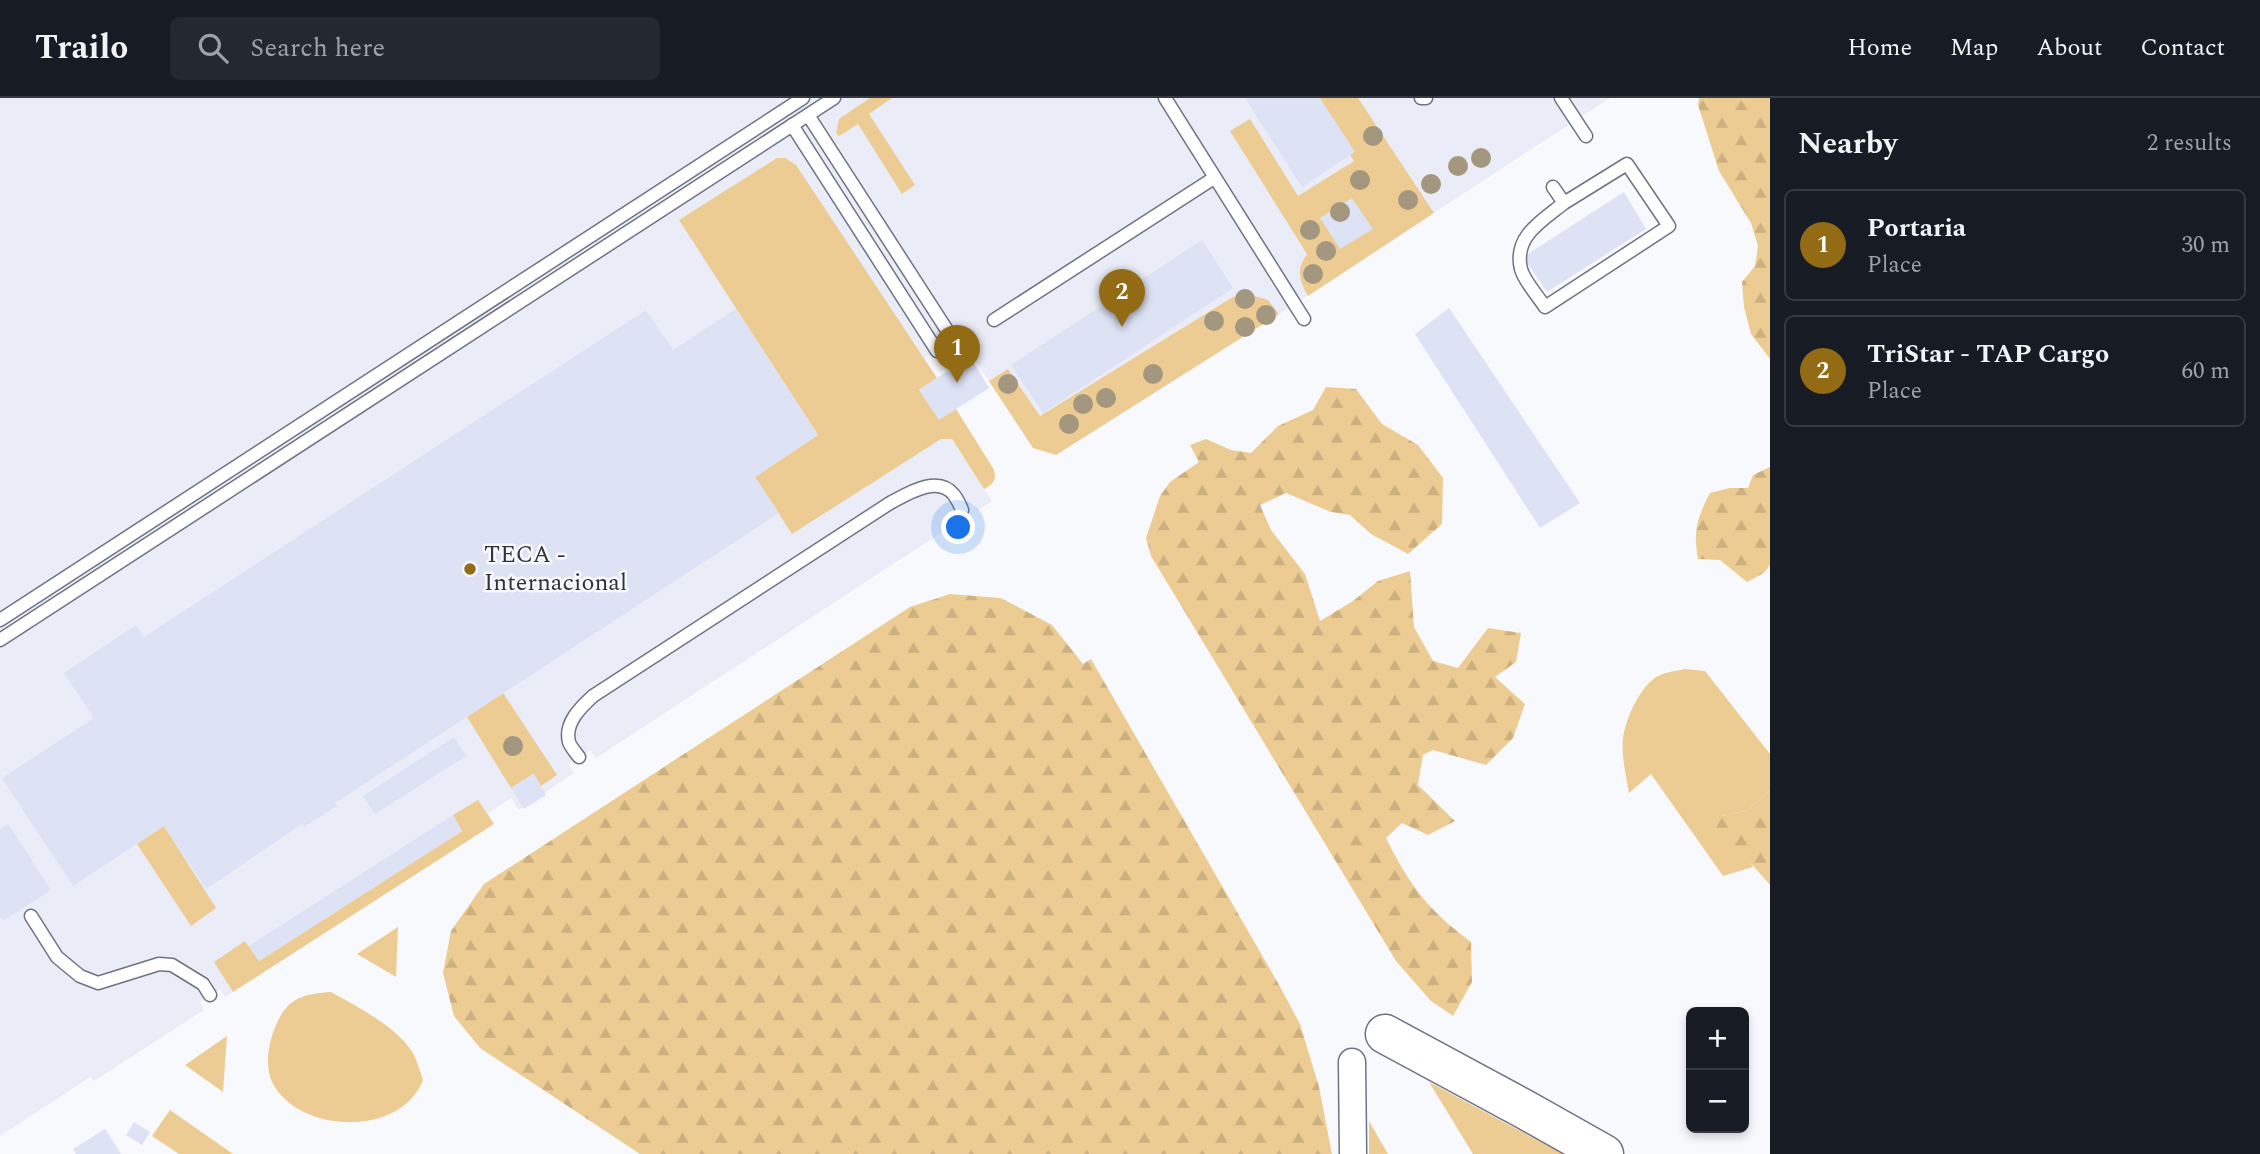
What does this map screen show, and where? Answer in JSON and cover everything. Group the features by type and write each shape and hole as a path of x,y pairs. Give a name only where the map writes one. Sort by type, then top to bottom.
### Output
{"main road":[{"path":"1385,1034 1604,1154"}],"street":[{"path":"1352,1062 1353,1154"}],"lane":[{"path":"0,620 803,98"},
{"path":"0,640 834,98"},
{"path":"1165,98 1304,319"},
{"path":"1561,98 1586,136"},
{"path":"808,115 954,341"},
{"path":"792,125 937,351"},
{"path":"1627,164 1669,226 1545,307 1521,270 1521,248 1527,233 1564,204 1627,164"},
{"path":"995,320 1214,178"},
{"path":"1553,187 1564,204"},
{"path":"579,757 569,742 569,727 579,709 593,696 879,511 918,488 940,486 952,492 962,510"},
{"path":"31,916 57,957 80,976 98,983 159,964 172,965 202,985 210,995"}],"shaded area":[{"path":"0,98 1610,98 1279,314 1056,455 1033,448 960,337 906,370 992,501 977,511 973,503 953,516 956,523 596,758 590,750 568,764 574,773 519,810 511,798 488,813 494,824 225,997 220,989 200,1002 204,1010 94,1081 90,1077 0,1136"}],"green space":[{"path":"870,98 892,98 869,114 915,185 902,194 858,124 839,136 836,133 839,119"},
{"path":"1315,98 1358,98 1434,213 1308,296 1300,275 1301,265 1307,254 1230,131 1250,119 1298,196 1354,161"},
{"path":"1699,98 1770,98 1770,359 1751,334 1744,307 1742,282 1755,266 1758,246 1751,223 1719,171 1698,105"},
{"path":"777,158 785,158 796,165 937,378 919,390 939,419 956,409 993,468 995,478 984,489 952,439 941,439 792,534 755,477 818,435 679,220"},
{"path":"1251,295 1268,300 1279,314 1056,455 1033,448 989,381 1008,369 1040,416 1233,297"},
{"path":"1326,387 1356,389 1382,424 1418,445 1443,478 1442,524 1408,554 1371,534 1350,515 1331,512 1286,493 1260,505 1271,530 1305,574 1320,621 1353,601 1378,581 1410,571 1414,627 1433,661 1458,668 1488,628 1521,633 1516,662 1495,677 1525,704 1513,738 1486,765 1433,750 1423,755 1418,785 1455,821 1428,835 1402,823 1386,838 1421,896 1471,942 1472,982 1453,1016 1431,1001 1396,961 1151,556 1146,538 1160,496 1170,482 1199,462 1190,445 1206,439 1231,450 1251,453 1278,426 1313,410"},
{"path":"1770,467 1770,565 1764,573 1747,582 1720,560 1698,559 1697,525 1710,493 1730,488 1748,488 1753,475"},
{"path":"950,594 1001,598 1052,625 1083,664 1091,659 1300,1024 1319,1087 1332,1154 640,1154 480,1048 454,1016 443,973 451,931 484,884 910,607"},
{"path":"1685,669 1705,671 1770,754 1770,790 1748,810 1722,816 1753,867 1723,876 1651,774 1629,793 1623,745 1631,712 1651,681 1658,676"},
{"path":"503,693 557,775 541,786 533,774 511,788 467,717"},
{"path":"1770,790 1770,885 1747,859 1715,831 1722,816 1748,810"},
{"path":"478,800 494,824 233,992 214,962 245,941 259,961 462,831 453,815"},
{"path":"164,826 216,908 191,926 137,844"},
{"path":"398,927 396,977 357,954"},
{"path":"331,992 387,1026 413,1053 423,1080 411,1099 394,1112 372,1120 325,1120 303,1112 285,1099 272,1082 268,1063 269,1049 274,1030 284,1011 295,1000 311,994"},
{"path":"227,1036 223,1092 185,1065"},
{"path":"1429,1082 1563,1154 1473,1154"},
{"path":"170,1110 233,1154 179,1154 152,1136"},
{"path":"1369,1121 1388,1154 1369,1154"}],"building":[{"path":"1245,98 1320,98 1355,152 1302,187"},
{"path":"1624,192 1646,229 1547,292 1523,257"},
{"path":"1352,198 1373,229 1340,249 1320,218"},
{"path":"1202,240 1233,288 1043,413 1011,365"},
{"path":"1449,308 1580,503 1540,528 1415,334"},
{"name":"TECA - Internacional","path":"736,309 818,435 755,477 779,513 335,803 337,806 304,827 302,824 206,889 164,826 73,886 2,778 94,718 64,673 136,625 144,637 646,310 673,350"},
{"path":"970,356 989,388 939,420 919,390"},
{"path":"454,737 466,756 375,814 363,796"},
{"path":"534,774 546,795 524,809 511,788"},
{"path":"453,815 462,831 259,961 249,946"},
{"path":"8,824 51,890 3,921 0,916 0,829"},
{"path":"134,1122 150,1132 142,1145 126,1135"},
{"path":"105,1129 121,1154 76,1154 73,1149"}],"place":[{"name":"TriStar - TAP Cargo","path":"1122,327"},
{"name":"Portaria","path":"957,383"},
{"name":"TECA - Internacional","path":"470,569"}]}
